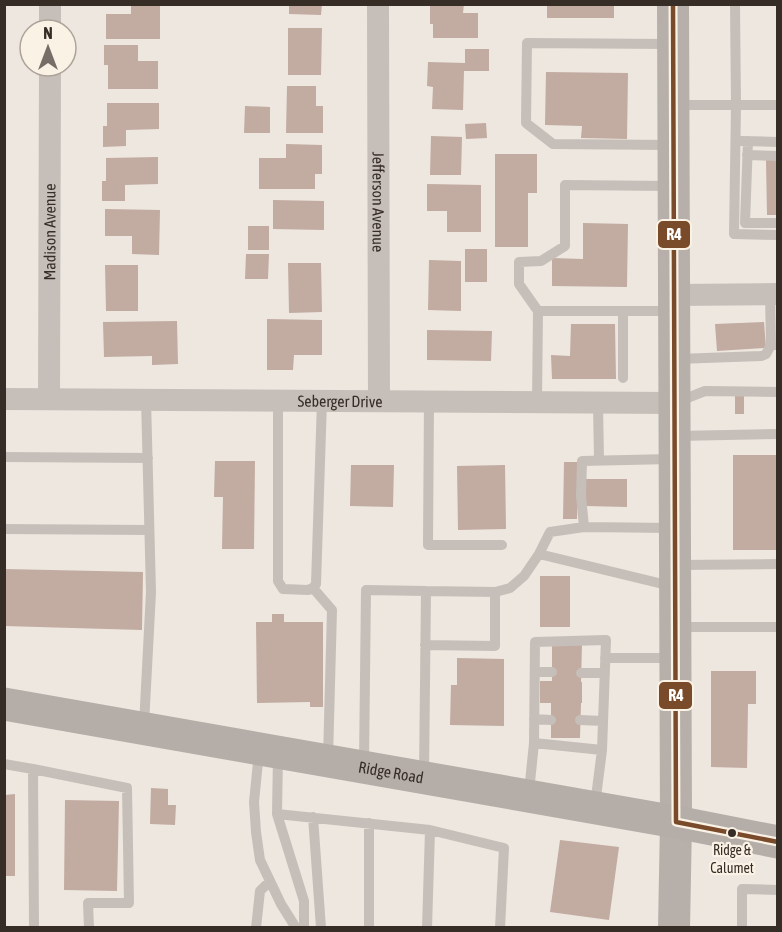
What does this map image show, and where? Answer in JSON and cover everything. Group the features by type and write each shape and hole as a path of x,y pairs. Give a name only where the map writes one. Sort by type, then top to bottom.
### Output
{"main road":[{"path":"673,4 676,822 674,927"},
{"name":"Ridge Road","path":"4,704 676,822 777,842"}],"street":[{"name":"Jefferson Avenue","path":"378,4 379,401"},
{"name":"Madison Avenue","path":"49,398 50,78"},
{"path":"674,303 774,294"},
{"name":"Seberger Drive","path":"4,399 674,403"}],"lane":[{"path":"735,4 734,234 777,235"},
{"path":"673,44 527,43 525,123 553,144 673,145"},
{"path":"673,105 777,105"},
{"path":"736,141 777,142"},
{"path":"748,141 745,223 777,223"},
{"path":"747,155 777,156"},
{"path":"537,402 538,311 519,284 519,262 541,261 565,246 565,185 673,186"},
{"path":"674,359 766,354 774,345 774,294"},
{"path":"538,311 623,311 674,303"},
{"path":"623,311 623,378"},
{"path":"674,403 705,391 777,392"},
{"path":"143,729 151,592 146,399"},
{"path":"278,400 278,581 283,589 308,590 316,584 322,401"},
{"path":"429,401 428,545 502,545"},
{"path":"598,403 599,460"},
{"path":"584,527 581,496 582,461 777,434"},
{"path":"4,457 148,458"},
{"path":"364,767 366,590 495,592 510,588 524,576 550,532 584,527 675,528"},
{"path":"4,529 149,530"},
{"path":"539,554 675,575 777,564"},
{"path":"313,588 332,610 328,761"},
{"path":"424,778 426,591"},
{"path":"425,645 495,646 495,592"},
{"path":"675,627 777,627"},
{"path":"529,796 534,743 535,642 606,640 602,750 595,808"},
{"path":"605,658 675,658"},
{"path":"535,672 552,672"},
{"path":"581,673 604,673"},
{"path":"534,719 551,720"},
{"path":"580,720 603,721"},
{"path":"534,743 602,750"},
{"path":"268,751 277,814 304,901 304,927"},
{"path":"268,751 254,802 260,860 281,904 296,927"},
{"path":"4,764 128,788 129,903 88,903 89,927"},
{"path":"33,769 34,927"},
{"path":"277,814 430,830 504,848 500,927"},
{"path":"313,817 321,927"},
{"path":"369,823 369,927"},
{"path":"427,927 430,830"},
{"path":"256,927 260,891 270,881"},
{"path":"742,927 742,889 777,890"}],"building":[{"path":"131,4 160,4 160,39 106,39 106,14 131,14"},
{"path":"289,4 322,4 321,15 289,14"},
{"path":"430,4 464,4 463,13 478,13 478,38 433,38"},
{"path":"547,4 614,4 614,18 547,18"},
{"path":"288,28 322,28 321,75 288,75"},
{"path":"104,45 138,45 138,61 158,61 158,89 108,89 108,65 104,65"},
{"path":"465,49 489,49 489,71 464,71 463,110 432,109 433,87 427,86 428,62 465,63"},
{"path":"546,72 628,73 627,139 581,138 582,126 545,125"},
{"path":"287,86 316,86 316,106 323,106 323,133 286,133"},
{"path":"107,103 159,103 159,129 126,130 126,146 103,147 103,126 107,126"},
{"path":"245,106 270,107 270,133 244,133"},
{"path":"486,123 487,138 466,139 465,124"},
{"path":"431,136 462,137 461,175 430,175"},
{"path":"286,144 322,145 322,174 315,174 315,189 259,189 259,158 286,158"},
{"path":"495,154 537,154 537,193 528,193 528,247 495,247"},
{"path":"158,157 158,184 125,185 125,201 102,201 102,181 106,181 106,158"},
{"path":"766,160 778,160 778,215 767,215"},
{"path":"427,184 481,185 481,232 447,232 447,211 427,211"},
{"path":"273,200 324,201 324,230 273,229"},
{"path":"105,209 160,210 159,255 132,254 132,236 105,236"},
{"path":"583,223 628,224 627,287 552,286 552,258 583,259"},
{"path":"248,226 269,226 269,250 248,250"},
{"path":"465,249 487,249 487,282 465,282"},
{"path":"246,254 269,254 268,279 245,279"},
{"path":"429,260 461,261 461,311 428,310"},
{"path":"288,263 321,263 322,312 289,313"},
{"path":"105,265 138,265 138,311 106,311"},
{"path":"267,319 322,320 322,355 294,355 293,370 267,370"},
{"path":"177,321 178,364 152,365 152,356 104,357 103,322"},
{"path":"764,322 766,348 717,351 715,324"},
{"path":"571,324 615,324 616,379 552,379 551,355 570,356"},
{"path":"427,330 492,331 491,361 427,360"},
{"path":"735,395 744,395 744,414 735,414"},
{"path":"733,455 778,455 778,550 733,550"},
{"path":"215,461 255,461 254,549 222,549 223,497 214,497"},
{"path":"564,462 578,462 577,519 563,519"},
{"path":"351,465 394,465 393,507 350,506"},
{"path":"505,465 506,529 458,530 457,466"},
{"path":"586,479 627,479 627,507 586,506"},
{"path":"4,569 143,572 142,630 4,626"},
{"path":"540,576 570,576 570,627 540,627"},
{"path":"272,614 284,614 284,622 323,622 323,707 310,707 310,702 257,703 256,622 272,622"},
{"path":"552,644 582,644 580,738 551,738 551,703 540,703 540,681 552,681"},
{"path":"457,658 504,659 504,726 450,725 451,685 457,685"},
{"path":"711,671 756,671 756,704 748,704 747,768 711,767"},
{"path":"151,788 168,789 168,805 176,805 175,825 150,824"},
{"path":"15,794 15,876 5,876 5,795"},
{"path":"65,800 119,801 117,891 64,890"},
{"path":"560,840 619,847 609,920 550,912"}],"transit line":[{"name":"R4","path":"673,4 676,822 778,842"}],"place":[{"name":"Ridge & Calumet","path":"732,833"}]}
